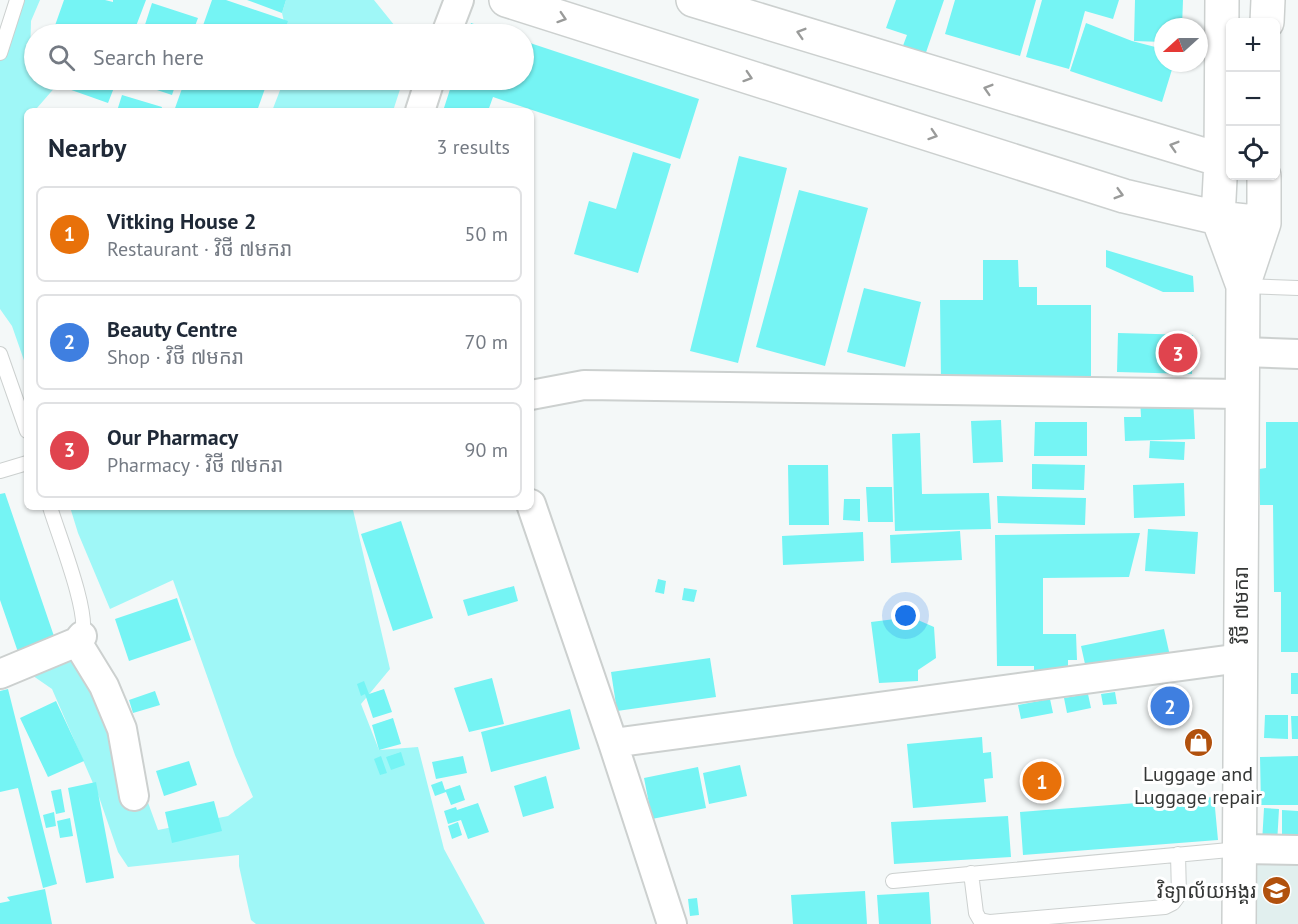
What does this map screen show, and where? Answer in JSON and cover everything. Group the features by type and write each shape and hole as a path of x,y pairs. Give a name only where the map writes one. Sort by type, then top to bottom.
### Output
{"main road":[{"path":"506,0 1124,196 1218,218 1264,223"},
{"path":"693,0 1226,161"},
{"path":"1222,0 1226,161 1218,218 1244,286"},
{"path":"1267,18 1268,0"},
{"path":"1244,286 1264,223 1264,180"},
{"name":"វិថី ៧មករា","path":"1239,924 1244,286"}],"street":[{"path":"450,24 459,0"},
{"path":"421,108 427,90"},
{"path":"1243,352 1298,354"},
{"path":"534,394 584,385 1242,394"},
{"path":"533,510 672,924"},
{"path":"0,674 80,639 104,686 122,729 134,796"},
{"path":"613,743 1241,658"},
{"path":"1240,849 1298,850"}],"lane":[{"path":"0,53 17,0"},
{"path":"1244,286 1298,288"},
{"path":"0,354 24,422"},
{"path":"0,471 24,464"},
{"path":"51,510 84,620 80,639"},
{"path":"893,881 1240,849"},
{"path":"971,873 976,913 980,920 990,922 1165,907 1179,896 1178,854"}],"shaded area":[{"path":"22,0 40,0 31,24 24,24 24,90 53,90 37,108 24,108 24,360 12,326 0,309 0,61"},
{"path":"286,0 374,0 393,24 285,24 282,13"},
{"path":"280,90 400,90 394,108 273,108"},
{"path":"71,510 353,510 390,669 361,704 379,750 418,747 444,849 485,924 256,924 251,920 239,866 239,855 128,867 118,852 99,797 52,689 26,671 90,643 158,830 228,816 253,797 235,755 173,580 110,609 78,533"},
{"name":"វិទ្យាល័យអង្គរ","path":"1257,857 1298,858 1298,924 1257,924"}],"building":[{"path":"64,0 113,2 113,0 146,0 137,24 56,24"},
{"path":"212,0 226,0 288,21 287,24 204,24"},
{"path":"247,0 286,0 282,13"},
{"path":"896,0 944,0 921,67 898,59 907,35 886,28"},
{"path":"955,0 1036,0 1020,56 945,34"},
{"path":"1042,0 1119,0 1113,19 1085,11 1069,69 1026,57"},
{"path":"1135,0 1183,0 1182,18 1154,18 1154,42 1134,41"},
{"path":"152,3 198,18 196,24 145,24"},
{"path":"1086,23 1132,41 1154,47 1154,72 1171,72 1162,102 1070,71"},
{"path":"534,44 699,99 680,159 534,111 534,108 526,108 493,97 489,108 444,108 450,90 534,90"},
{"path":"71,90 113,90 108,103"},
{"path":"157,90 174,90 172,95"},
{"path":"181,90 264,90 258,108 175,108"},
{"path":"122,95 162,107 162,108 118,108"},
{"path":"633,152 671,164 638,273 574,254 589,201 616,209"},
{"path":"739,156 787,168 738,363 690,351"},
{"path":"799,190 868,208 825,366 756,347"},
{"path":"1106,250 1193,276 1194,292 1163,292 1106,267"},
{"path":"983,260 1018,260 1019,287 1037,287 1037,305 1091,305 1091,381 941,382 940,300 983,300"},
{"path":"864,288 921,302 905,367 847,352"},
{"path":"1118,333 1193,335 1192,374 1117,372"},
{"path":"1193,397 1195,439 1125,441 1124,417 1141,417 1140,398"},
{"path":"1001,420 1003,462 973,463 971,421"},
{"path":"1035,422 1087,422 1087,456 1034,456"},
{"path":"1266,422 1298,422 1298,652 1281,652 1281,592 1274,592 1273,505 1260,505 1259,469 1266,468"},
{"path":"920,433 922,494 989,493 991,529 895,531 892,434"},
{"path":"1150,441 1185,442 1184,460 1149,458"},
{"path":"1032,464 1085,465 1084,490 1032,489"},
{"path":"788,465 828,465 829,525 789,525"},
{"path":"1184,483 1185,516 1134,518 1133,485"},
{"path":"866,487 892,487 893,522 868,522"},
{"path":"5,493 56,642 19,655 0,600 0,494"},
{"path":"997,496 1086,498 1085,525 998,523"},
{"path":"844,499 860,499 860,521 843,520"},
{"path":"401,521 433,618 393,631 361,534"},
{"path":"1148,529 1198,532 1195,574 1145,571"},
{"path":"960,531 962,560 891,563 890,535"},
{"path":"863,532 864,561 783,565 782,536"},
{"path":"1140,533 1129,577 1043,578 1043,634 1076,634 1077,660 1068,660 1068,677 1034,677 1034,666 997,666 995,535"},
{"path":"658,579 666,581 664,594 655,592"},
{"path":"514,586 518,601 468,616 463,600"},
{"path":"684,588 697,590 694,602 682,600"},
{"path":"177,598 191,640 129,661 115,619"},
{"path":"911,617 934,627 936,658 918,670 918,681 879,683 871,622"},
{"path":"1164,629 1170,656 1087,673 1081,646"},
{"path":"710,658 716,697 617,711 611,672"},
{"path":"1291,673 1298,673 1298,694 1291,694"},
{"path":"492,678 504,724 469,732 454,688"},
{"path":"364,681 369,694 384,689 392,712 373,718 365,694 361,696 357,684"},
{"path":"8,689 57,884 43,888 18,788 0,792 0,691"},
{"path":"155,691 160,705 133,713 129,700"},
{"path":"1115,692 1117,704 1103,705 1101,694"},
{"path":"1088,694 1091,708 1067,713 1064,698"},
{"path":"1050,699 1053,713 1021,719 1018,705"},
{"path":"56,701 84,761 48,777 20,718"},
{"path":"570,709 580,749 491,772 481,732"},
{"path":"1265,715 1288,715 1288,739 1264,738"},
{"path":"1291,716 1298,716 1298,739 1292,739"},
{"path":"393,718 401,744 379,750 372,725"},
{"path":"982,737 983,753 991,752 993,778 984,779 986,802 913,808 907,744"},
{"path":"401,752 405,765 391,770 386,757"},
{"path":"381,756 387,773 380,775 374,759"},
{"path":"463,756 467,773 436,779 432,762"},
{"path":"1298,756 1298,805 1261,805 1260,757"},
{"path":"189,761 197,785 164,796 156,771"},
{"path":"740,765 747,796 709,804 703,773"},
{"path":"698,767 706,808 652,819 644,778"},
{"path":"1058,767 1060,787 1029,791 1026,771"},
{"path":"546,776 554,808 523,817 514,786"},
{"path":"442,781 445,790 460,785 465,800 451,805 446,792 435,796 431,785"},
{"path":"96,782 114,878 86,883 68,788"},
{"path":"61,789 65,812 56,814 51,791"},
{"path":"1214,797 1218,840 1023,855 1020,812"},
{"path":"214,801 222,831 172,843 165,812"},
{"path":"478,803 489,832 468,839 461,820 448,824 444,811 456,807 457,810"},
{"path":"1264,808 1279,809 1277,844 1262,843"},
{"path":"1282,810 1298,811 1298,843 1282,843"},
{"path":"54,812 56,826 46,828 43,815"},
{"path":"1008,816 1011,857 894,864 891,822"},
{"path":"70,818 73,836 60,838 57,821"},
{"path":"458,822 462,835 452,839 448,826"},
{"path":"45,889 52,924 0,924 0,903 10,901 7,897"},
{"path":"865,891 867,924 793,924 791,895"},
{"path":"929,892 931,924 879,924 877,895"},
{"path":"697,898 699,915 690,916 688,899"}],"place":[{"name":"Our Pharmacy","path":"1178,353"},
{"name":"Beauty Centre","path":"1170,706"},
{"name":"Luggage and Luggage repair","path":"1198,743"},
{"name":"Vitking House 2","path":"1042,781"},
{"name":"វិទ្យាល័យអង្គរ","path":"1277,891"}]}
